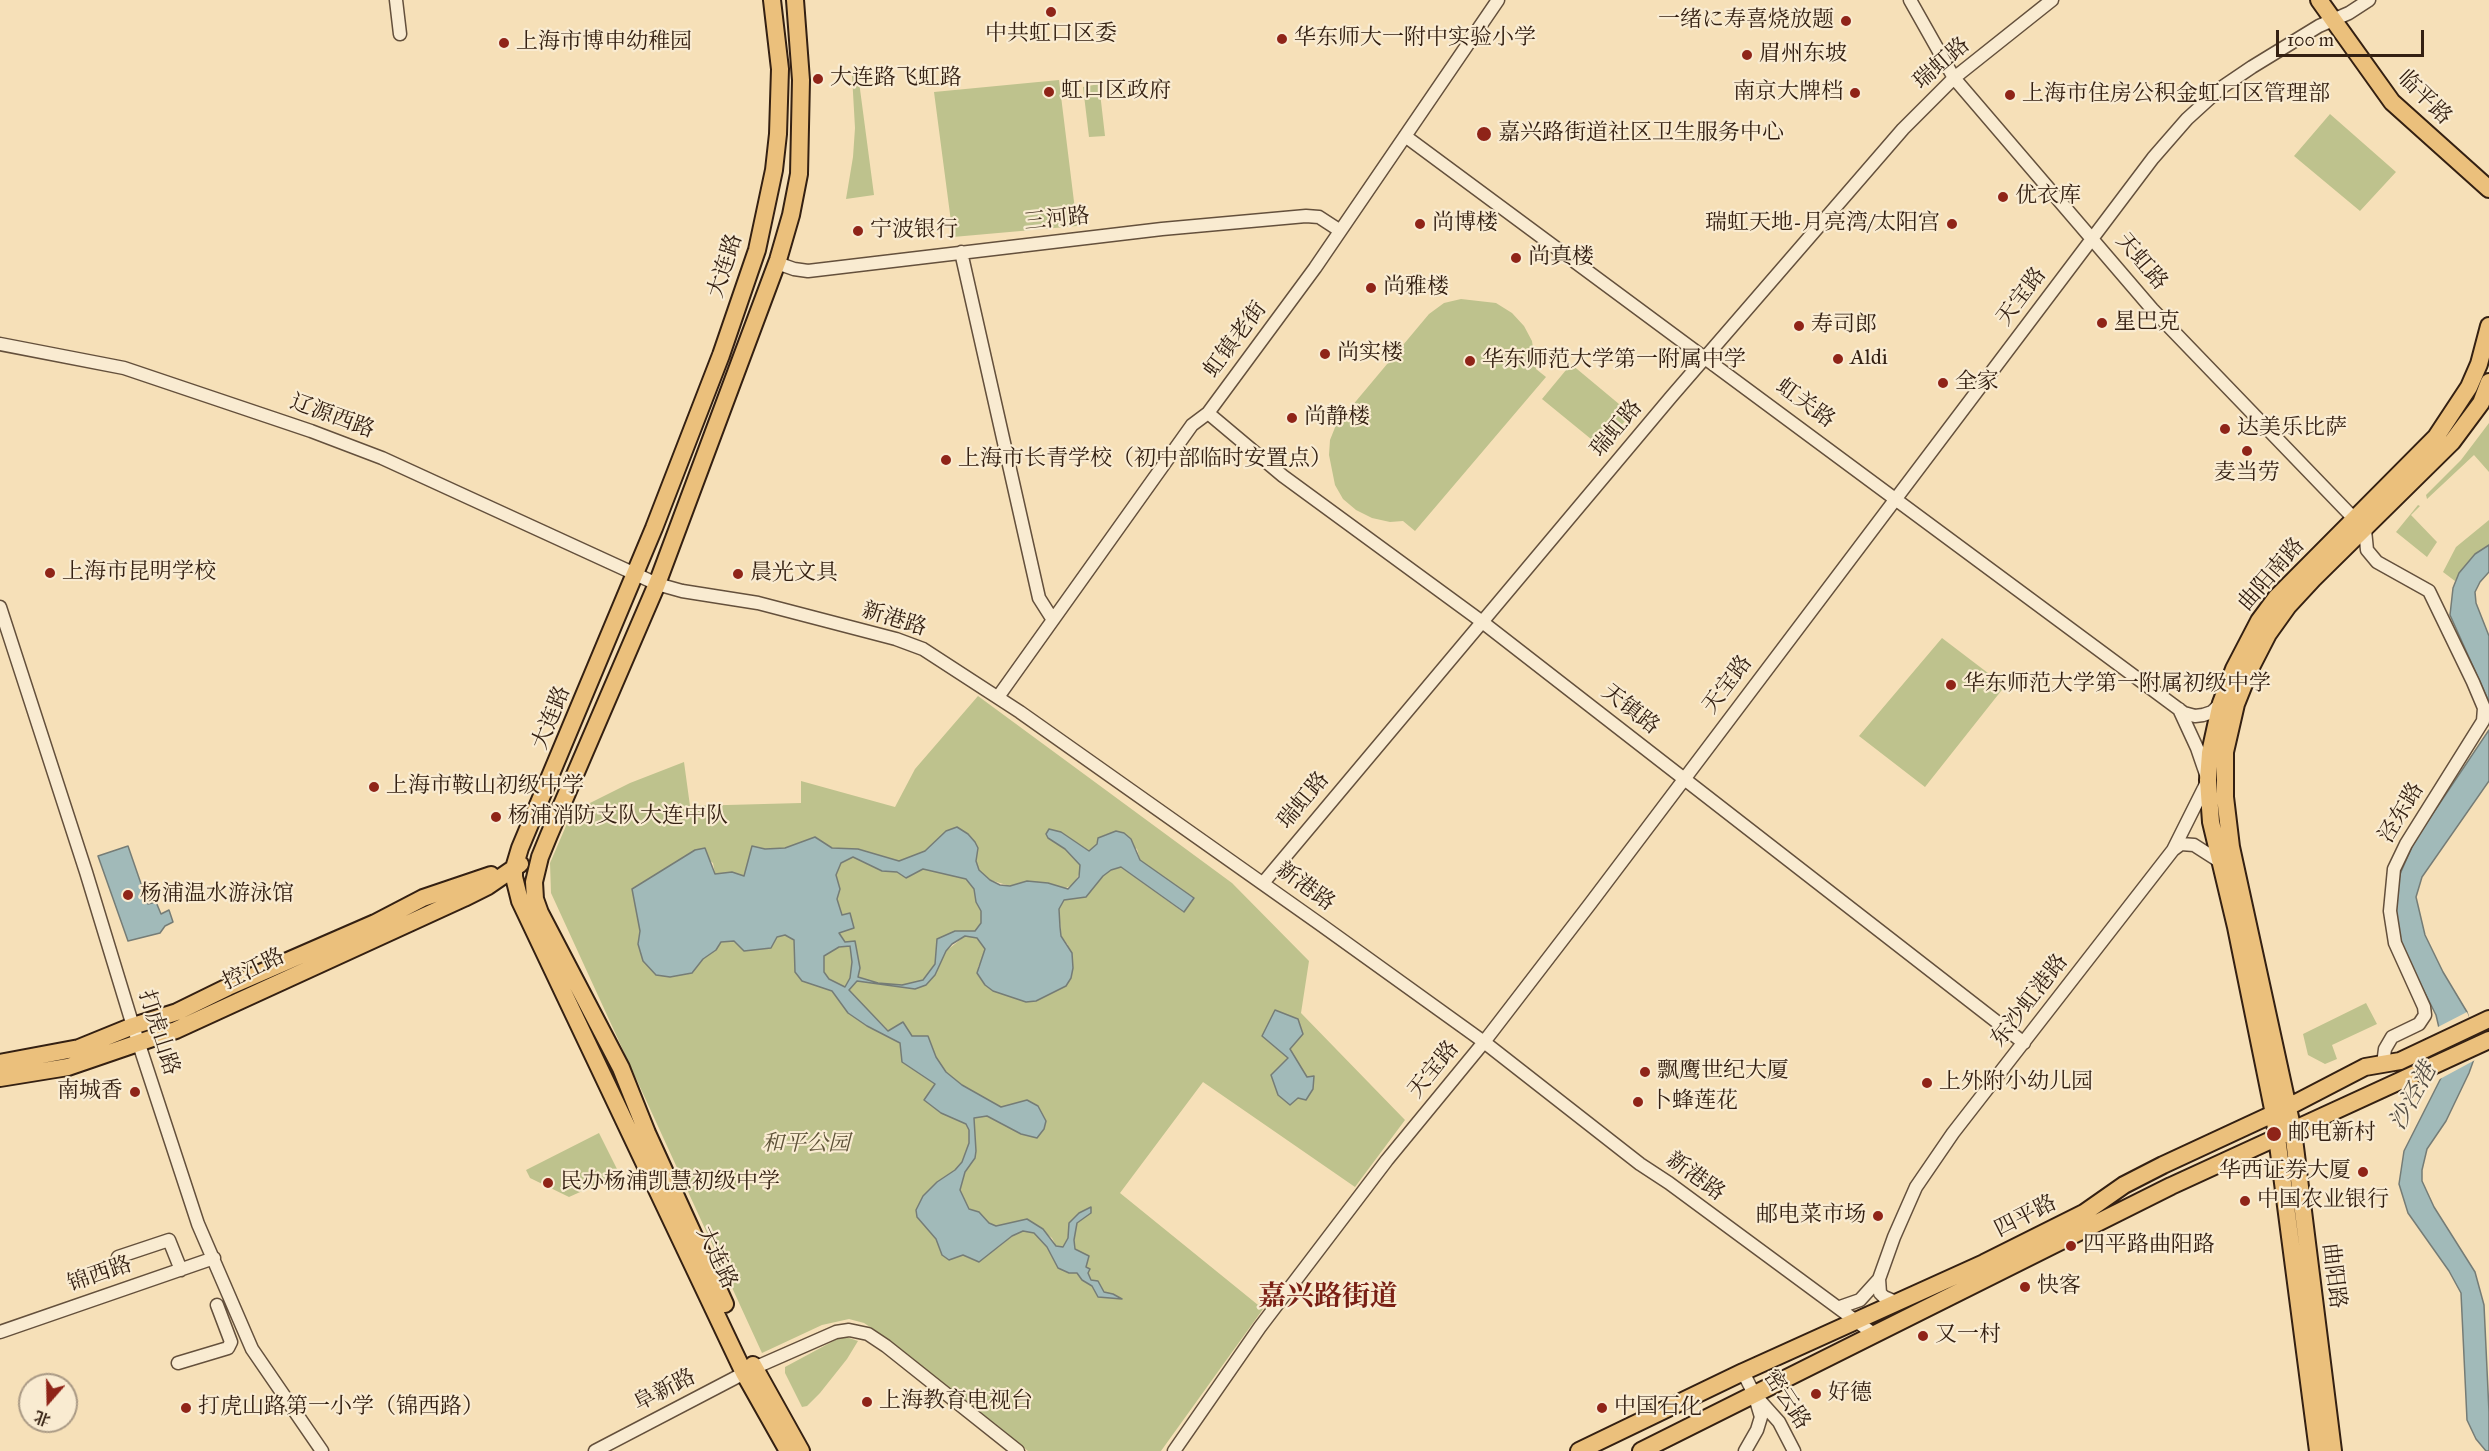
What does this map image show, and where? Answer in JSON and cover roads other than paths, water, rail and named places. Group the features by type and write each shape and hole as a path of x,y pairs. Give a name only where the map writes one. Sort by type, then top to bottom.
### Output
{"main road":[{"name":"大连路","path":"772,0 780,69 778,134 774,170 757,250 721,355 635,573 514,867 515,887 520,901 788,1451"},
{"name":"大连路","path":"795,0 801,80 799,174 791,215 777,263 657,584 540,857 534,882 535,899 540,913 621,1068 749,1371 801,1451"},
{"name":"临平路","path":"2319,0 2392,102 2489,189"},
{"name":"曲阳南路","path":"2281,1111 2231,847 2225,797 2225,752 2236,704 2250,669 2268,634 2288,606 2429,445 2454,413 2479,364 2489,326"},
{"name":"曲阳南路","path":"2281,1111 2211,822 2208,780 2213,734 2221,703 2234,669 2259,621 2276,598 2359,525 2421,476 2468,424 2481,403 2489,382"},
{"name":"控江路","path":"0,1078 68,1067 139,1044 214,1013 422,918 488,886 530,858 540,857"},
{"name":"控江路","path":"0,1063 79,1048 133,1026 177,1012 228,987 375,923 423,898 514,867"},
{"name":"四平路","path":"1579,1451 1596,1445 1743,1372 1858,1322 1984,1263 2084,1213 2124,1185 2163,1164 2281,1111 2365,1066 2400,1061 2489,1019"},
{"name":"四平路","path":"1641,1451 2171,1186 2482,1044"},
{"name":"曲阳路","path":"2281,1111 2293,1131 2333,1451"},
{"name":"曲阳路","path":"2281,1111 2277,1138 2318,1451"}],"street":[{"path":"396,0 400,34"},
{"name":"虹镇老街","path":"998,697 1192,425 1208,413 1316,268 1339,230 1498,0"},
{"name":"天虹路","path":"1910,0 1954,78 2181,340 2359,525"},
{"name":"瑞虹路","path":"1263,882 1705,357 1903,129 1954,78 2052,0"},
{"name":"天宝路","path":"1174,1451 1260,1327 1387,1160 1484,1042 2158,151 2210,97 2252,67 2369,0"},
{"name":"虹关路","path":"1405,136 2178,708 2189,715 2203,715 2221,703"},
{"name":"三河路","path":"777,263 808,271 1162,229 1306,216 1319,218 1339,230"},
{"path":"961,252 1039,598 1053,621"},
{"name":"辽源西路","path":"0,344 124,368 310,431 382,458 657,584"},
{"name":"天镇路","path":"1208,413 1283,476 1481,621 2024,1043"},
{"name":"泾东路","path":"2359,525 2367,550 2377,562 2429,591 2473,682 2484,714 2480,727 2406,844 2394,869 2390,911 2395,943 2424,1007 2425,1015 2419,1024 2392,1037 2385,1049 2383,1064"},
{"name":"新港路","path":"657,584 682,591 758,603 896,639 923,649 998,697 1263,882 1484,1042 1640,1164 1840,1307 1875,1335"},
{"name":"打虎山路","path":"0,607 198,1224 252,1349 322,1451"},
{"name":"虹关路","path":"2178,708 2190,730 2208,780"},
{"name":"东沙虹港路","path":"1840,1307 1860,1300 1879,1279 1916,1187 1953,1133 2173,850 2208,780"},
{"path":"2173,850 2181,844 2194,844 2219,861"},
{"path":"117,1257 169,1240 181,1270"},
{"name":"锦西路","path":"0,1332 214,1258"},
{"path":"1879,1279 1880,1293 1898,1302"},
{"path":"178,1363 228,1348 231,1342 217,1305"},
{"name":"阜新路","path":"595,1451 749,1371 836,1332 849,1330 868,1334 886,1346 1018,1451"},
{"name":"密云路","path":"1743,1372 1754,1394 1779,1422 1794,1451"},
{"path":"1745,1451 1757,1430 1761,1417 1754,1394"}],"water":[{"path":"2489,545 2489,572 2475,592 2476,603 2489,636 2489,702 2450,615 2453,588 2459,573 2475,554"},
{"path":"2489,730 2489,781 2422,877 2416,897 2425,935 2443,972 2467,1012 2475,1041 2474,1059 2469,1073 2446,1121 2427,1149 2422,1181 2434,1207 2475,1272 2484,1305 2489,1412 2489,1451 2486,1451 2476,1439 2467,1420 2461,1293 2449,1271 2408,1213 2399,1184 2404,1151 2444,1072 2443,1045 2436,1015 2401,945 2396,924 2395,904 2400,874 2415,840"},
{"path":"957,827 968,834 978,848 976,861 979,870 1000,885 1010,886 1027,881 1048,883 1068,889 1079,877 1080,865 1065,849 1048,838 1046,834 1049,829 1061,832 1089,851 1097,844 1098,838 1116,831 1124,833 1131,839 1140,860 1194,898 1184,912 1121,867 1103,876 1086,897 1064,900 1059,909 1060,927 1061,936 1072,953 1071,978 1066,986 1036,1001 1026,1002 993,991 985,985 977,973 985,949 977,938 965,936 946,951 935,975 926,985 915,989 857,981 849,990 888,1031 903,1022 912,1036 928,1036 936,1057 946,1072 962,1085 1001,1107 1027,1100 1038,1106 1046,1121 1044,1129 1037,1138 1021,1134 987,1116 974,1118 975,1158 965,1172 960,1190 969,1209 979,1212 989,1223 996,1226 1027,1219 1043,1229 1056,1246 1063,1247 1068,1238 1069,1223 1079,1213 1091,1207 1091,1213 1077,1223 1075,1249 1089,1256 1086,1267 1090,1269 1088,1273 1091,1280 1098,1281 1104,1292 1122,1299 1098,1297 1092,1286 1082,1280 1077,1273 1069,1273 1058,1268 1047,1247 1034,1233 1023,1231 1012,1236 979,1262 963,1255 949,1260 942,1255 936,1239 917,1217 916,1210 923,1196 962,1162 969,1143 969,1130 966,1124 941,1113 924,1100 935,1084 902,1062 900,1043 848,1013 832,991 802,981 795,972 794,940 785,935 777,937 771,948 744,951 734,941 721,942 716,950 703,959 692,973 670,977 656,975 643,961 638,944 640,931 632,889 695,850 705,848 715,874 732,872 744,876 752,846 765,849 785,848 815,837 832,848 858,849 899,861 925,851 946,831","holes":["853,857 882,871 897,872 906,878 923,869 966,879 974,889 976,902 981,911 981,923 975,931 955,931 937,939 935,964 923,980 902,985 878,983 858,977 860,968 855,941 845,942 839,933 854,928 850,913 842,915 837,899 840,889 836,875 841,863","850,946 852,962 850,978 845,987 829,979 824,972 824,956 839,947"]},
{"name":"杨浦温水游泳馆","path":"128,846 148,904 156,902 161,914 169,910 173,922 165,926 160,933 128,941 98,856"},
{"path":"1275,1010 1298,1019 1303,1034 1290,1049 1307,1077 1314,1076 1313,1089 1306,1100 1298,1098 1290,1105 1278,1095 1271,1075 1288,1058 1262,1036"}],"place":[{"name":"中共虹口区委","path":"1051,12"},
{"name":"一绪に寿喜烧放题","path":"1846,21"},
{"name":"华东师大一附中实验小学","path":"1282,39"},
{"name":"上海市博申幼稚园","path":"504,43"},
{"name":"眉州东坡","path":"1747,55"},
{"name":"大连路飞虹路","path":"818,79"},
{"name":"虹口区政府","path":"1049,92"},
{"name":"南京大牌档","path":"1855,93"},
{"name":"上海市住房公积金虹口区管理部","path":"2010,95"},
{"name":"嘉兴路街道社区卫生服务中心","path":"1484,134"},
{"name":"优衣库","path":"2003,197"},
{"name":"尚博楼","path":"1420,224"},
{"name":"瑞虹天地-月亮湾/太阳宫","path":"1952,224"},
{"name":"宁波银行","path":"858,231"},
{"name":"尚真楼","path":"1516,258"},
{"name":"尚雅楼","path":"1371,288"},
{"name":"星巴克","path":"2102,323"},
{"name":"寿司郎","path":"1799,326"},
{"name":"尚实楼","path":"1325,354"},
{"name":"Aldi","path":"1838,359"},
{"name":"华东师范大学第一附属中学","path":"1470,361"},
{"name":"全家","path":"1943,383"},
{"name":"尚静楼","path":"1292,418"},
{"name":"达美乐比萨","path":"2225,429"},
{"name":"麦当劳","path":"2247,451"},
{"name":"上海市长青学校（初中部临时安置点）","path":"946,460"},
{"name":"上海市昆明学校","path":"50,573"},
{"name":"晨光文具","path":"738,574"},
{"name":"华东师范大学第一附属初级中学","path":"1951,685"},
{"name":"上海市鞍山初级中学","path":"374,787"},
{"name":"杨浦消防支队大连中队","path":"496,817"},
{"name":"杨浦温水游泳馆","path":"128,895"},
{"name":"飘鹰世纪大厦","path":"1645,1072"},
{"name":"上外附小幼儿园","path":"1927,1083"},
{"name":"南城香","path":"135,1092"},
{"name":"卜蜂莲花","path":"1638,1102"},
{"name":"邮电新村","path":"2274,1134"},
{"name":"华西证券大厦","path":"2363,1172"},
{"name":"民办杨浦凯慧初级中学","path":"548,1183"},
{"name":"中国农业银行","path":"2245,1201"},
{"name":"邮电菜市场","path":"1878,1216"},
{"name":"四平路曲阳路","path":"2071,1246"},
{"name":"快客","path":"2025,1287"},
{"name":"又一村","path":"1923,1336"},
{"name":"好德","path":"1816,1394"},
{"name":"上海教育电视台","path":"867,1402"},
{"name":"打虎山路第一小学（锦西路）","path":"186,1408"},
{"name":"中国石化","path":"1602,1408"}],"district":[{"name":"嘉兴路街道","path":"1328,1298"}],"water label":[{"name":"沙泾港","path":"2414,1097"}],"park label":[{"name":"和平公园","path":"806,1145"}]}
